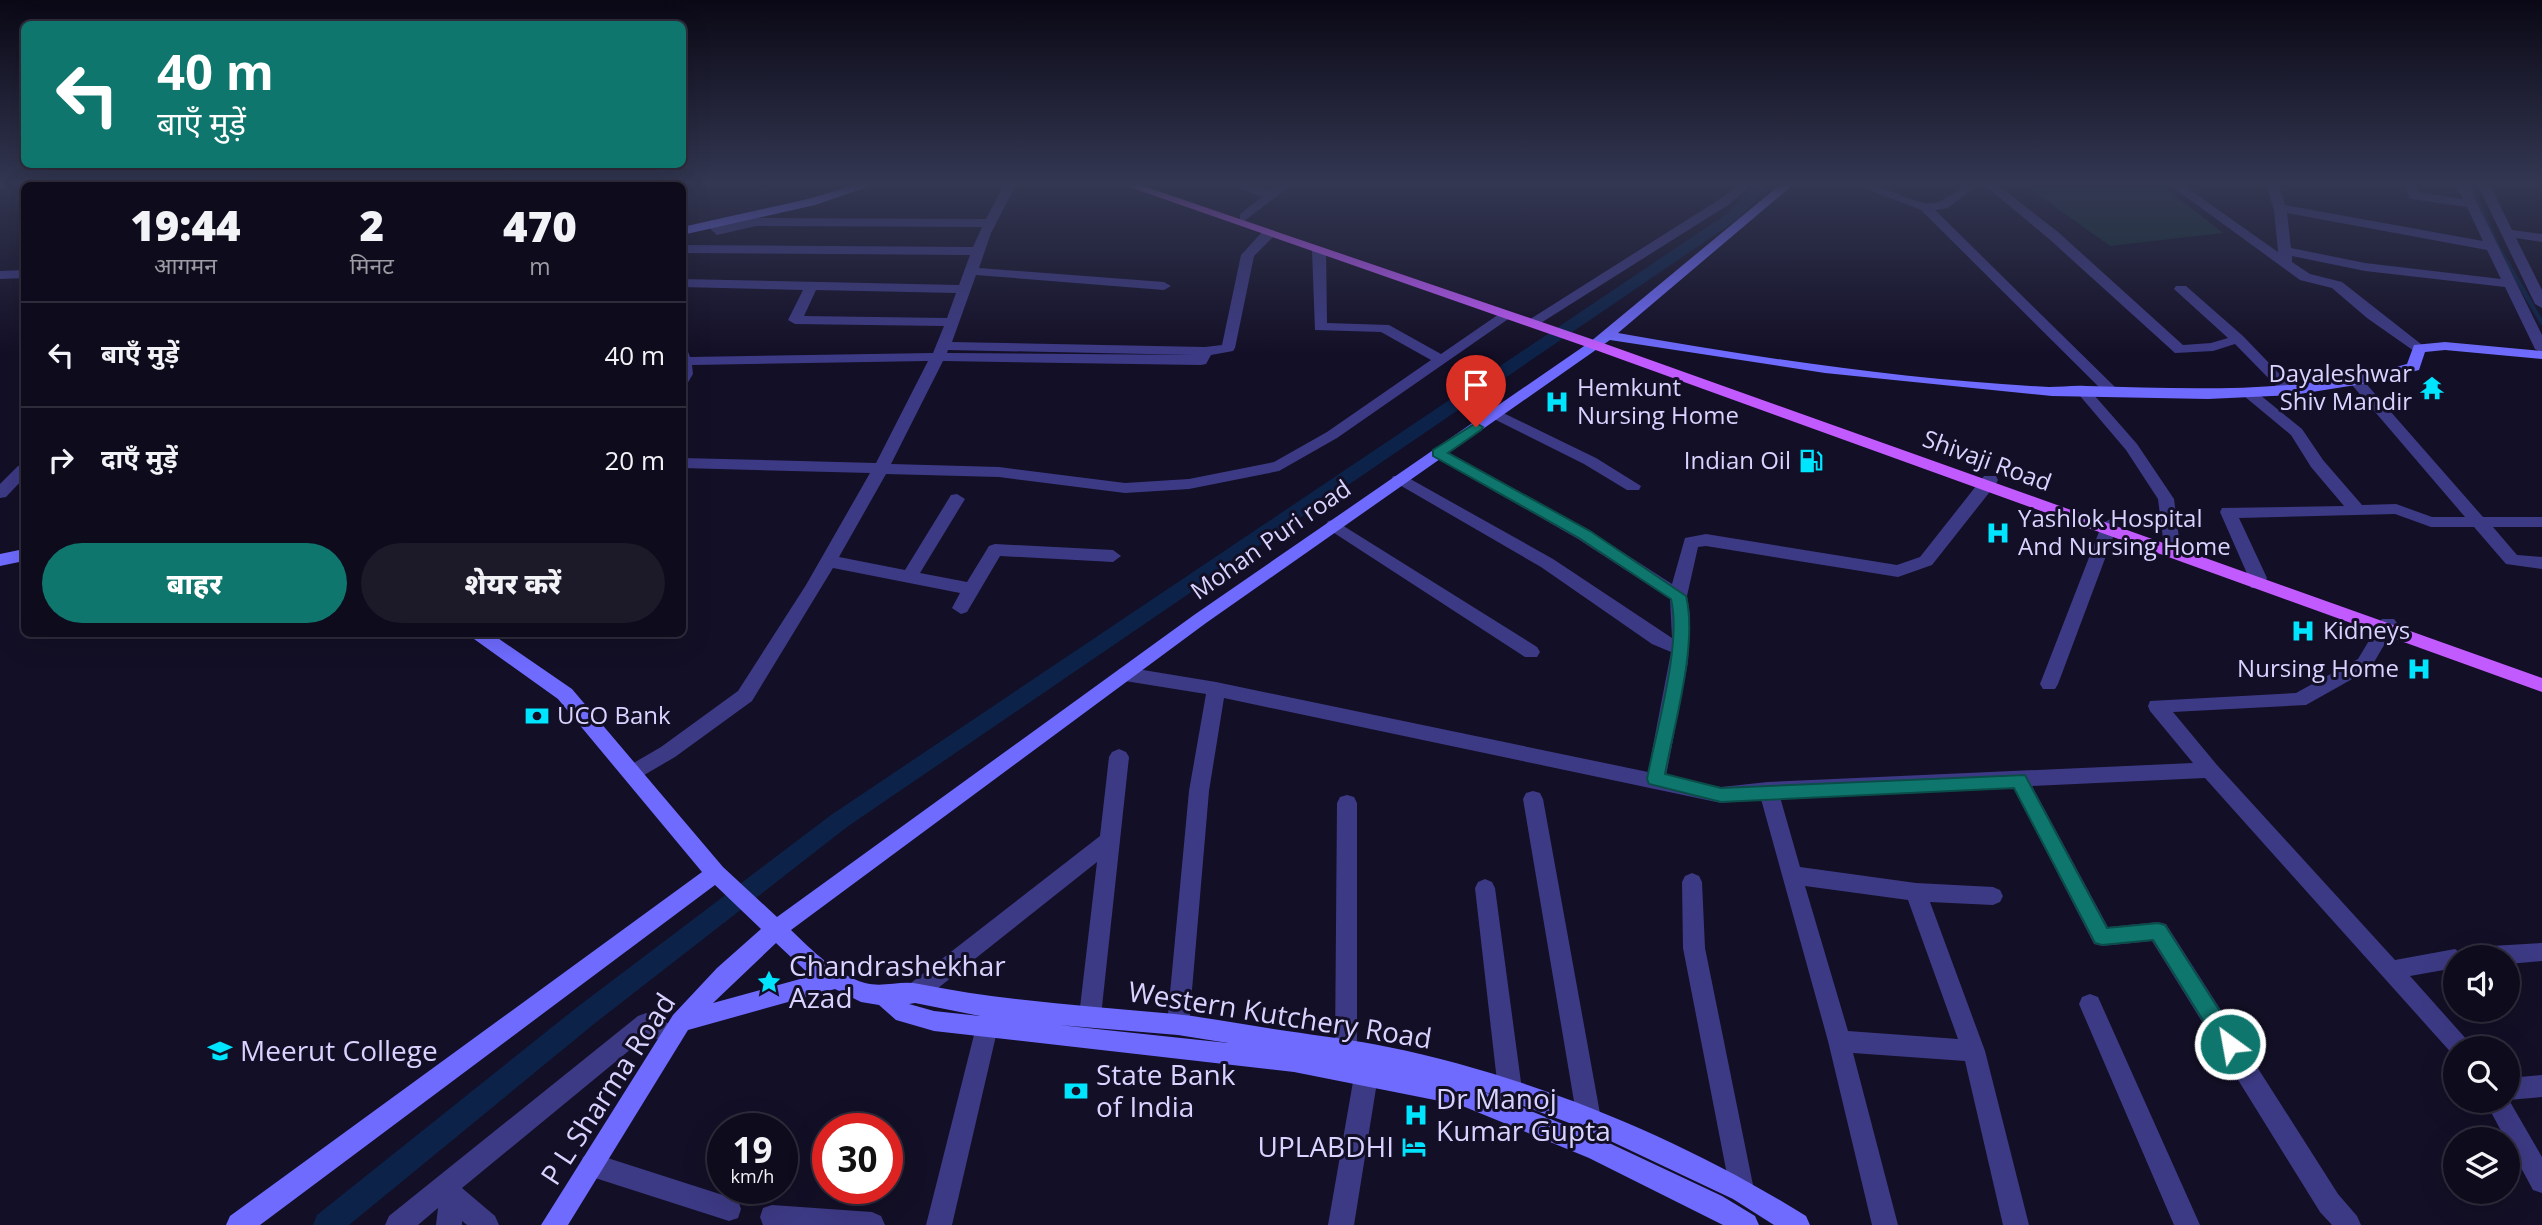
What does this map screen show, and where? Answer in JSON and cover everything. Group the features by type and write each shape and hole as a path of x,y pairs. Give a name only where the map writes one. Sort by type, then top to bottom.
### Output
{"main road":[{"path":"1290,240 1537,322"},
{"path":"1307,240 1507,315 1537,322"},
{"name":"Shivaji Road","path":"1537,322 1591,339 2387,626 2542,685"},
{"path":"2108,527 2172,546 2258,581"},
{"path":"2387,626 2542,677"}],"street":[{"path":"632,773 668,752 745,696 882,468 941,351 983,240"},
{"path":"686,356 941,351 1205,351 1228,348 1248,256 1262,240"},
{"path":"1537,322 1665,240"},
{"name":"Mohan Puri road","path":"775,930 1125,674 1494,414 1716,240"},
{"path":"1959,240 2113,393"},
{"path":"2059,240 2180,351 2213,348 2238,339"},
{"path":"2260,240 2285,257 2305,277 2337,285 2372,316 2419,348 2445,346 2542,355"},
{"path":"2283,240 2285,257"},
{"path":"2456,240 2493,247"},
{"path":"2490,240 2542,349"},
{"path":"2511,240 2542,304"},
{"path":"686,249 978,251"},
{"path":"1319,250 1320,327 1384,328 1441,360"},
{"path":"2285,257 2511,284"},
{"path":"971,271 1164,286"},
{"path":"0,275 21,274"},
{"path":"686,283 965,289"},
{"path":"811,286 795,320 953,322"},
{"path":"2181,289 2238,339 2287,389"},
{"path":"686,464 999,472 1125,488 1189,484 1279,466 1332,435 1507,315"},
{"path":"1591,339 1822,369 2050,391 2113,393 2249,393 2376,380 2414,367 2419,348"},
{"path":"2357,382 2512,560 2542,563"},
{"path":"2082,390 2132,447 2166,499 2172,546"},
{"path":"2249,393 2297,432 2317,463 2357,510"},
{"path":"1494,414 1590,461 1633,486"},
{"path":"1438,453 1584,535 1678,596"},
{"path":"0,493 21,473"},
{"path":"1399,480 1547,563 1658,639 1680,649"},
{"path":"1656,779 1680,649 1682,612 1678,596 1691,542 1706,540 1898,571 1926,561 1987,483"},
{"path":"909,577 957,499"},
{"path":"2258,581 2228,512 2396,509 2431,522 2542,522"},
{"path":"1334,526 1531,652"},
{"path":"2049,684 2108,527"},
{"path":"961,608 995,550 1113,556"},
{"path":"0,560 21,556"},
{"path":"828,561 971,589"},
{"path":"2387,626 2364,664 2299,700 2157,706 2210,770 2449,1036"},
{"name":"Western Kutchery Road","path":"484,637 565,694 722,880 819,970 861,992 885,996 915,993 946,1001 1011,1010 1178,1024 1346,1050 1476,1078 1589,1119 1742,1190 1797,1225"},
{"path":"1125,674 1216,689 1521,754 1656,779 1721,795 1768,790 2210,770"},
{"path":"1178,1024 1199,791 1216,689"},
{"path":"1090,1016 1119,757"},
{"path":"2019,780 2102,937 2158,931 2329,1203 2348,1225"},
{"path":"1768,790 1839,1041 1885,1225"},
{"path":"1534,799 1553,925 1589,1119"},
{"path":"1346,1050 1347,803"},
{"path":"915,993 1110,840"},
{"path":"1792,875 1916,892 1993,896"},
{"path":"239,1225 722,880"},
{"path":"1692,882 1694,948 1742,1190"},
{"path":"1485,888 1510,1090"},
{"path":"1916,892 1974,1051 2016,1225"},
{"name":"P L Sharma Road","path":"554,1225 676,1029 725,975 775,930"},
{"path":"2520,954 2542,952"},
{"path":"2391,970 2443,961"},
{"path":"398,1225 646,1023 676,1029 836,979"},
{"path":"885,996 904,1013 934,1021 1294,1061 1461,1094 1598,1150 1713,1205 1746,1225"},
{"path":"2090,1004 2187,1225"},
{"path":"939,1225 987,1027"},
{"path":"1839,1041 1974,1051"},
{"path":"1341,1225 1366,1076"},
{"path":"2520,1088 2542,1086"},
{"path":"2504,1113 2542,1181"},
{"path":"592,1165 729,1209"},
{"path":"449,1225 452,1196 486,1225"},
{"path":"772,1217 872,1225"}],"green space":[{"path":"2102,240 2161,240 2110,246"}],"waterway":[{"path":"327,1225 585,1016 839,821 1697,240"},
{"path":"2495,240 2542,323"}],"place":[{"name":"Dayaleshwar Shiv Mandir","path":"2432,388"},
{"name":"Hemkunt Nursing Home","path":"1557,402"},
{"name":"Indian Oil","path":"1811,461"},
{"name":"Yashlok Hospital And Nursing Home","path":"1998,533"},
{"name":"Kidneys","path":"2303,631"},
{"name":"Nursing Home","path":"2419,669"},
{"name":"UCO Bank","path":"537,716"},
{"name":"Chandrashekhar Azad","path":"769,982"},
{"name":"Meerut College","path":"220,1051"},
{"name":"State Bank of India","path":"1076,1091"},
{"name":"Dr Manoj Kumar Gupta","path":"1416,1115"},
{"name":"UPLABDHI","path":"1414,1147"}],"route":[{"path":"1476,427 1438,453 1584,535 1678,596 1682,612 1680,649 1656,779 1721,795 1768,790 1848,789 2019,780 2102,937 2158,931 2230,1044"}]}
